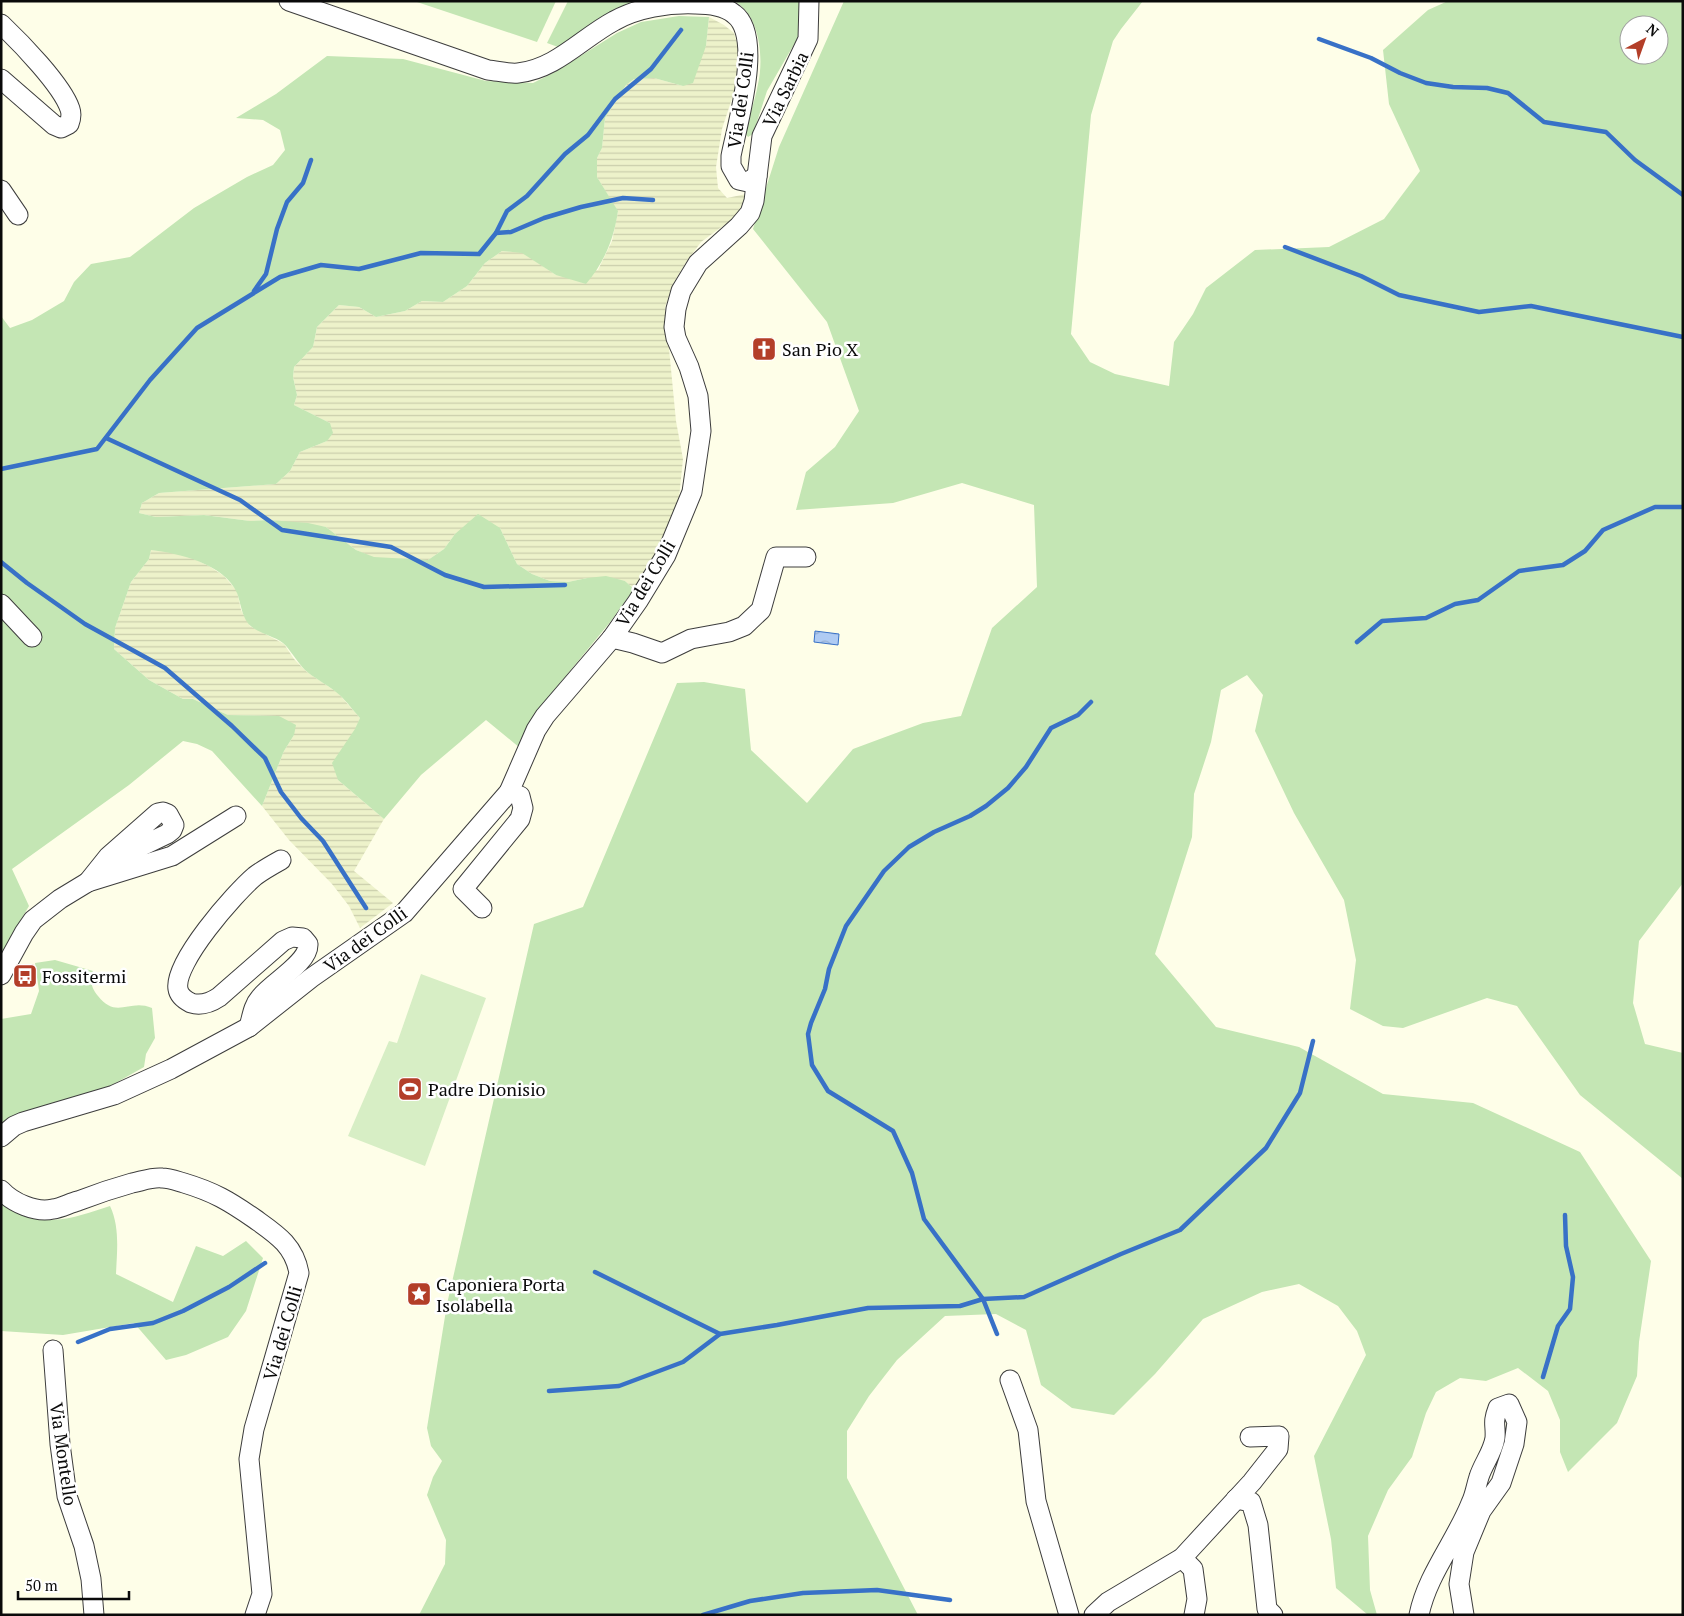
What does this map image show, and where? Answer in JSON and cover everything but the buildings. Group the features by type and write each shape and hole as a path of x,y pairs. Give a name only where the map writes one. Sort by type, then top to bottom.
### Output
{"street":[{"name":"Via dei Colli","path":"289,1 488,70 517,73 536,69 550,63 579,46 613,21 633,12 681,4 706,4 722,7 736,15 747,34 749,55 731,156 731,166 739,180 743,182 748,182 757,176"},
{"name":"Via Sarbia","path":"757,176 762,136 808,39 809,1"},
{"path":"1,24 22,45 59,89 70,109 72,116 69,124 60,128 54,125 1,79"},
{"name":"Via dei Colli","path":"1,1137 14,1126 23,1122 114,1096 171,1069 249,1027 311,978 374,936 404,913 509,792 536,730 545,716 612,638 638,601 666,554 692,492 701,431 698,396 689,367 676,338 674,327 676,309 682,291 698,263 740,226 750,213 754,201 757,176"},
{"path":"1,190 18,215"},
{"path":"612,638 662,653 691,639 729,632 744,626 761,610 776,557 806,557"},
{"path":"1,604 32,637"},
{"path":"482,908 462,888 520,818 523,808 520,796 509,792"},
{"path":"1,975 33,920 60,899 88,882 172,856 236,816"},
{"name":"Via dei Colli","path":"249,1027 260,997 292,968 306,952 308,944 303,938 296,936 286,939 210,1003 200,1005 184,999 180,996 177,989 178,982 193,951 217,916 254,878 281,860"},
{"name":"Via dei Colli","path":"1,1190 22,1205 52,1210 111,1189 148,1179 162,1178 177,1181 212,1192 231,1203 268,1228 293,1253 298,1273 254,1428 249,1459 262,1594 255,1615"},
{"name":"Via Montello","path":"53,1350 60,1444 67,1496 84,1546 91,1580 94,1615"},
{"path":"1010,1380 1028,1430 1036,1501 1069,1615"},
{"path":"1418,1615 1434,1575 1452,1544 1472,1502 1479,1477 1495,1438 1493,1420 1498,1408 1509,1404 1517,1422 1514,1444 1501,1483 1481,1511 1464,1552 1459,1584 1464,1615"},
{"path":"1094,1615 1108,1602 1182,1558 1236,1499 1278,1449 1279,1436 1250,1436"},
{"path":"1236,1499 1251,1502 1258,1525 1267,1609 1273,1615"},
{"path":"1182,1558 1193,1568 1197,1599 1194,1615"}],"green space":[{"path":"414,1 556,1 537,42"},
{"path":"568,1 639,1 610,12 558,47 547,43"},
{"path":"734,1 799,1 800,34 767,91 753,134 748,137 744,132 754,103 760,74 760,50 755,26 750,16 743,7"},
{"path":"844,1 1143,1 1113,41 1091,115 1071,334 1090,362 1115,374 1169,386 1174,342 1193,314 1206,288 1255,250 1329,247 1384,219 1420,171 1389,104 1383,50 1428,10 1448,1 1683,1 1683,883 1639,941 1633,1003 1645,1044 1683,1053 1683,1179 1580,1095 1517,1006 1487,998 1403,1028 1383,1026 1350,1009 1356,960 1344,900 1294,813 1255,731 1263,695 1247,675 1221,690 1211,742 1194,794 1192,837 1155,954 1216,1027 1299,1047 1383,1094 1473,1103 1580,1152 1651,1261 1639,1342 1637,1376 1617,1423 1568,1472 1560,1452 1560,1420 1548,1391 1518,1368 1486,1381 1460,1378 1436,1392 1426,1413 1412,1457 1388,1490 1368,1536 1370,1590 1377,1615 1368,1615 1336,1588 1331,1539 1314,1456 1366,1355 1357,1331 1338,1306 1299,1284 1262,1292 1203,1319 1155,1374 1114,1415 1072,1408 1041,1385 1026,1330 996,1314 945,1316 897,1360 869,1396 847,1431 847,1478 918,1615 419,1615 445,1564 446,1540 427,1495 433,1477 442,1461 431,1446 427,1428 447,1304 534,924 583,907 677,683 704,682 745,689 751,750 807,803 853,749 923,723 961,716 992,628 1037,587 1034,505 962,483 893,503 796,510 806,472 835,447 859,411 827,322 753,229 779,147"},
{"path":"679,16 709,17 706,46 693,83 683,86 654,78 634,79 626,85 605,118 602,148 597,158 597,177 618,211 614,231 607,250 598,268 586,284 556,275 522,253 502,251 485,263 467,286 443,302 422,301 405,311 376,317 359,307 339,305 317,327 313,347 294,367 293,377 297,395 294,405 330,423 333,433 327,441 300,452 290,471 276,484 159,493 142,503 139,513 156,517 204,515 250,521 269,520 308,523 326,527 356,550 374,557 428,560 444,549 455,534 478,514 500,528 517,564 532,574 550,581 568,582 606,576 625,581 634,589 611,621 555,689 520,748 486,720 421,775 384,819 338,780 332,763 355,729 360,718 348,704 336,692 305,670 283,643 249,624 244,616 237,593 222,574 212,567 187,557 151,550 149,559 131,582 115,628 114,649 149,680 183,699 193,699 228,715 279,716 296,725 294,735 284,751 262,806 212,751 197,744 183,741 129,785 12,869 29,906 1,957 1,316 10,328 32,320 64,301 74,282 91,264 130,257 194,208 247,177 273,165 285,150 280,130 263,120 236,118 276,94 327,56 403,59 486,81 533,83 555,72 617,33 641,22"},
{"path":"709,17 734,33 740,53 735,89 722,129 716,167 718,188 727,198 746,194 746,203 731,220 701,242 674,282 665,307 676,421 683,459 679,498 671,523 659,548 634,589 625,581 587,578 568,582 550,581 532,574 517,564 500,528 455,534 444,549 428,560 374,558 356,550 326,527 204,515 156,517 139,513 142,503 159,493 276,484 290,471 300,452 327,441 330,423 294,405 297,395 293,377 294,367 313,347 317,327 339,305 359,307 376,317 405,311 422,301 443,302 467,286 485,263 502,251 522,252 556,275 598,270 612,241 618,212 597,177 597,158 602,148 605,118 626,85 634,79 654,78 683,86 706,46"},
{"path":"151,550 174,552 192,558 224,576 237,591 241,610 250,626 284,644 294,659 307,672 338,693 360,718 338,780 384,819 354,871 393,903 360,928 349,906 332,884 289,840 262,806 284,751 294,735 278,716 228,715 193,699 183,699 149,680 114,649 115,628 131,582 149,559"},
{"path":"55,960 93,971 91,981 94,990 111,1007 137,1005 152,1008 155,1038 146,1054 144,1067 112,1085 52,1105 1,1130 1,1019 31,1014 39,991 35,963"},
{"name":"Padre Dionisio","path":"421,974 486,998 425,1166 348,1136 389,1041 397,1043"},
{"path":"1,1198 27,1214 55,1220 73,1217 110,1206 117,1231 116,1274 173,1302 196,1246 223,1256 246,1241 263,1258 246,1311 228,1337 186,1355 166,1360 134,1323 63,1335 1,1331"}],"water":[{"path":"815,631 839,634 838,645 814,642"}],"waterway":[{"path":"1,469 97,449 150,380 197,328 280,277 321,265 359,269 421,253 479,254 496,233 507,211 527,196 565,154 588,135 615,99 651,69 681,30"},
{"path":"1319,39 1371,58 1400,73 1426,83 1453,87 1487,88 1508,93 1544,122 1606,132 1635,160 1683,195"},
{"path":"254,291 266,274 277,229 287,202 303,183 311,160"},
{"path":"496,233 511,232 544,218 581,207 623,198 653,200"},
{"path":"1285,247 1361,276 1399,295 1479,312 1531,306 1683,337"},
{"path":"106,438 240,500 282,530 391,547 445,575 484,587 565,585"},
{"path":"1357,642 1382,621 1426,618 1455,604 1478,600 1519,571 1563,565 1585,551 1603,530 1655,507 1683,507"},
{"path":"1,562 85,624 165,668 232,726 265,758 281,792 301,818 323,841 366,908"},
{"path":"997,1334 983,1299 924,1219 912,1173 893,1131 828,1091 812,1065 808,1034 825,989 829,969 846,926 884,871 909,847 986,806 1008,788 1026,767 1051,728 1078,715 1091,702"},
{"path":"549,1391 619,1386 683,1362 720,1334 868,1308 960,1306 983,1299 1024,1297 1180,1230 1266,1148 1300,1093 1313,1041"},
{"path":"1543,1377 1558,1326 1570,1309 1573,1277 1566,1246 1565,1215"},
{"path":"78,1342 110,1329 153,1323 183,1311 229,1287 265,1263"},
{"path":"595,1272 720,1334"},
{"path":"703,1615 750,1601 803,1593 877,1590 950,1600"}],"place":[{"name":"San Pio X","path":"764,349"},
{"name":"Fossitermi","path":"25,976"},
{"name":"Padre Dionisio","path":"410,1089"},
{"name":"Caponiera Porta Isolabella","path":"419,1294"}]}
